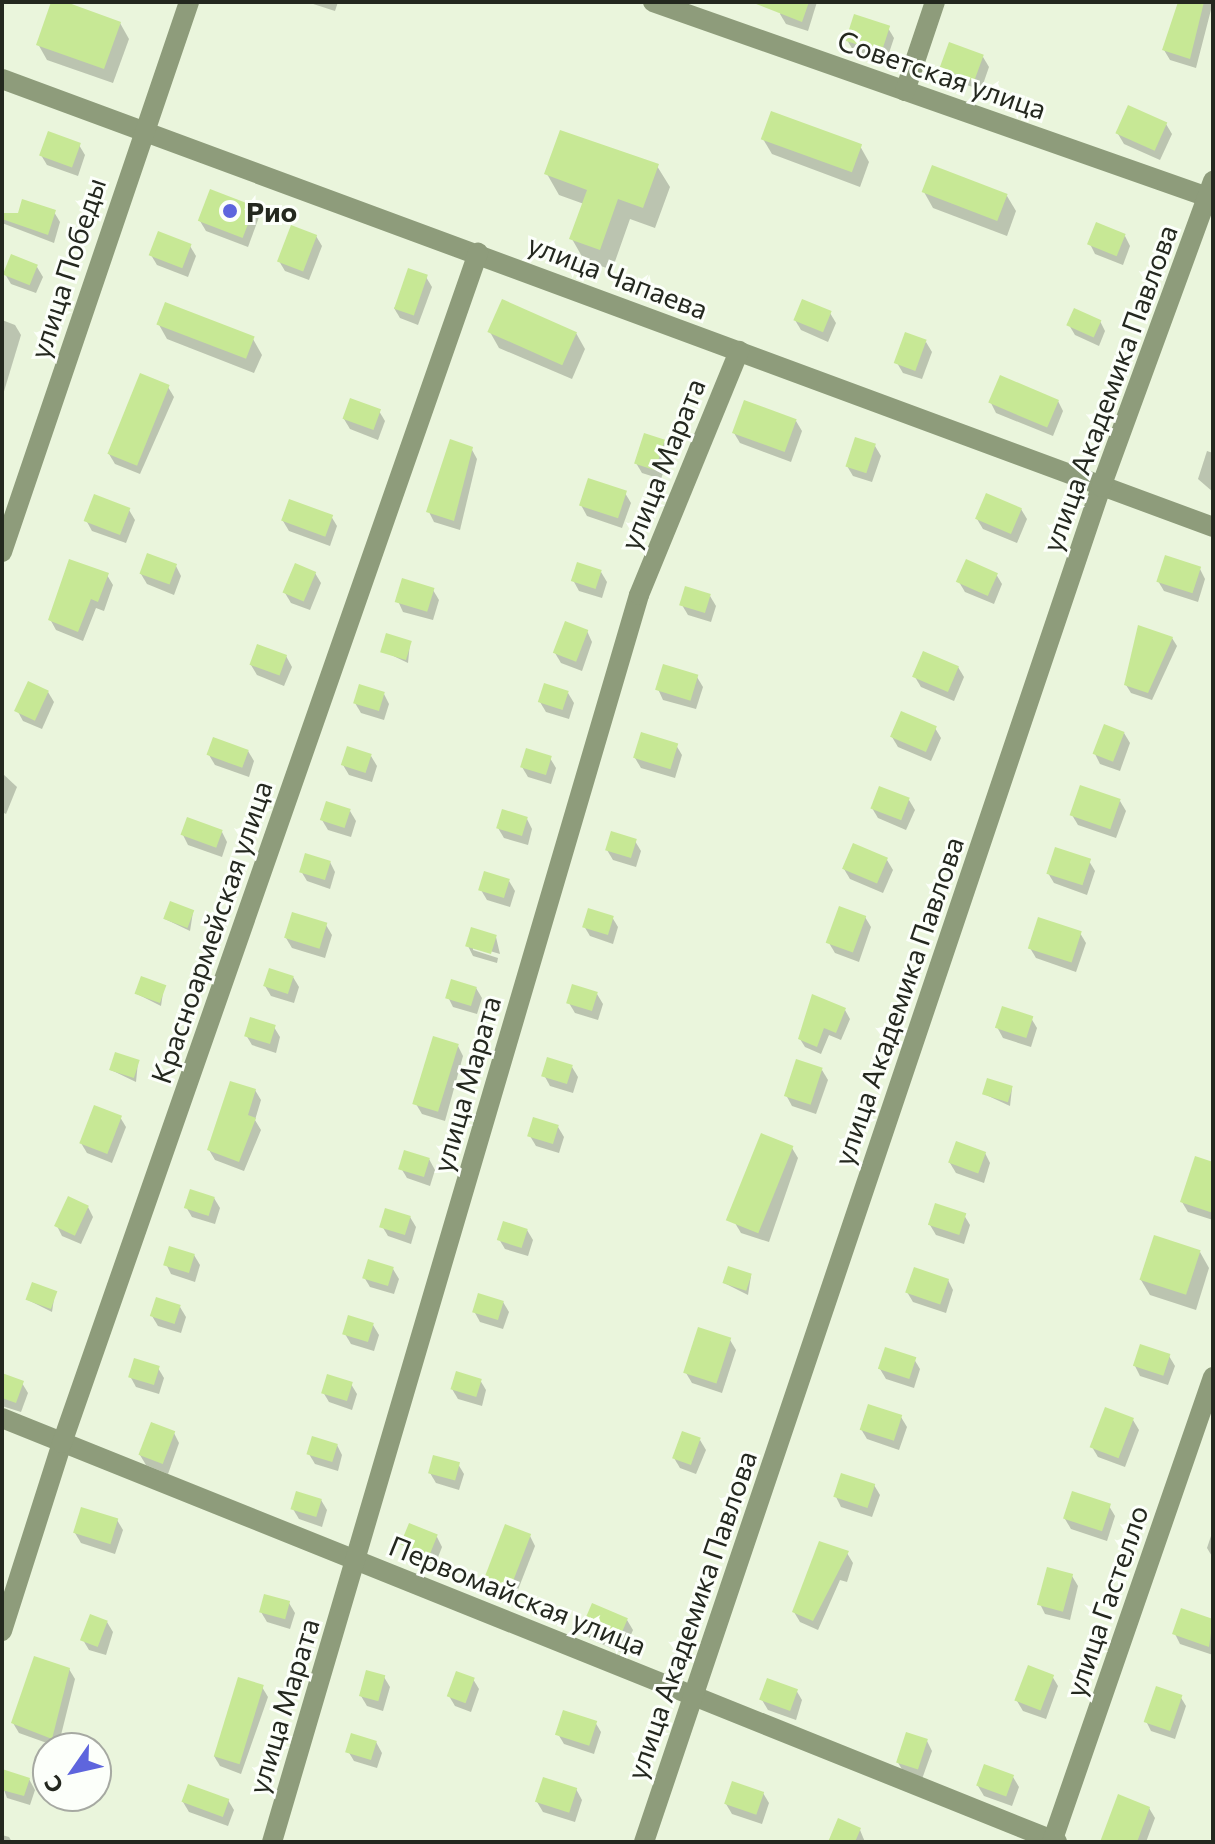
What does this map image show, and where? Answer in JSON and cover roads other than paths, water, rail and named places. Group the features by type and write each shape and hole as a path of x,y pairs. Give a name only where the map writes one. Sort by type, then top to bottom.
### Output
{"street":[{"name":"улица Победы","path":"2,552 143,128 189,2"},
{"name":"Советская улица","path":"653,2 905,91 1211,192"},
{"path":"905,91 935,2"},
{"name":"улица Чапаева","path":"2,79 143,128 1213,527"},
{"name":"улица Академика Павлова","path":"644,1842 1101,487 1211,192"},
{"name":"Красноармейская улица","path":"2,1631 62,1443 478,253"},
{"name":"улица Марата","path":"272,1842 639,595 739,351"},
{"name":"улица Гастелло","path":"1054,1841 1213,1377"},
{"name":"Первомайская улица","path":"2,1418 1054,1841"}],"place":[{"name":"Рио","path":"230,211"}]}
